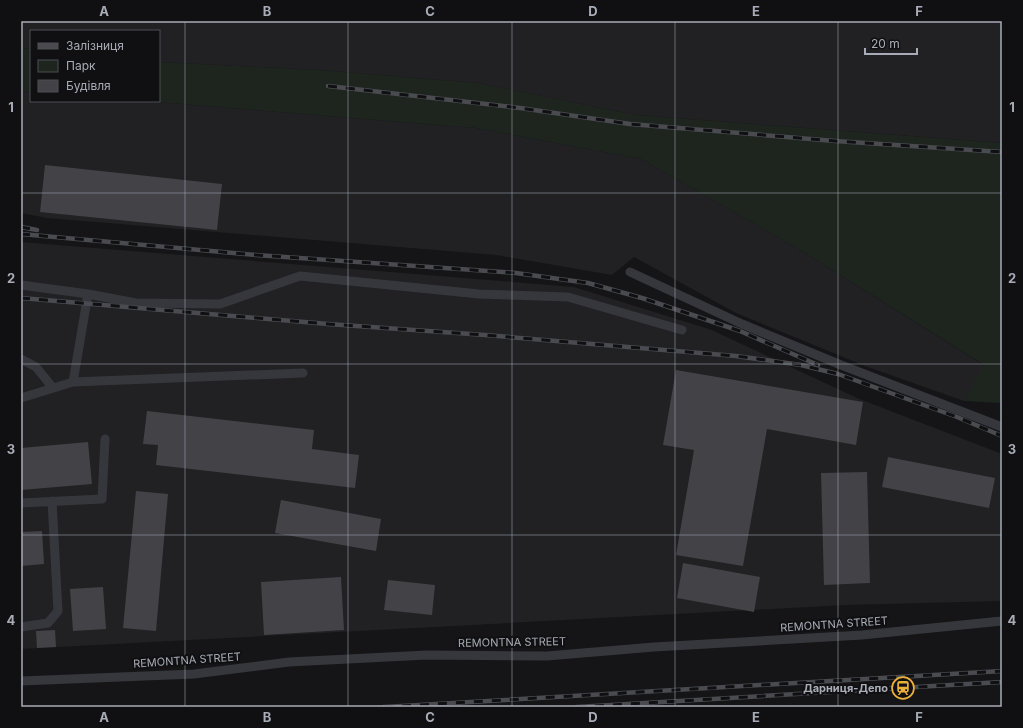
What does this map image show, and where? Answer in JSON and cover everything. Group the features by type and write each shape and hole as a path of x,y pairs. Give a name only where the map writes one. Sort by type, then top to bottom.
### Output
{"lane":[{"path":"630,272 742,324 841,365 1002,428"},
{"path":"21,285 88,294 136,303 220,304 300,276 479,294 568,297 682,330"},
{"path":"73,382 88,294"},
{"path":"21,360 36,367 53,388"},
{"path":"21,398 73,382 303,373"},
{"path":"21,502 102,499 105,439"},
{"path":"21,627 48,623 58,611 52,501"},
{"name":"REMONTNA STREET","path":"21,681 194,674 289,662 427,655 547,656 654,647 862,635 1002,621"}],"shaded area":[{"path":"21,21 1002,21 1002,143 635,115 478,83 318,70 160,62 160,30 30,30 30,49 21,48"},
{"path":"21,91 30,92 30,102 157,102 476,128 641,159 802,251 985,366 964,401 865,366 736,313 634,257 612,275 496,255 47,218 21,213"},
{"path":"21,242 574,287 712,330 857,398 1002,454 1002,601 846,605 21,649"}],"green space":[{"path":"21,48 30,49 30,92 21,91"},
{"path":"160,62 318,70 478,83 635,115 1002,143 1002,403 964,401 984,365 802,251 641,159 476,128 157,102 160,102"}],"building":[{"path":"45,165 222,184 217,230 40,212"},
{"path":"676,370 863,402 856,445 767,429 743,566 676,555 694,450 663,445"},
{"path":"147,411 314,430 312,449 359,455 355,488 156,465 158,445 143,444"},
{"path":"88,442 92,484 21,490 21,448"},
{"path":"888,457 995,478 989,508 882,487"},
{"path":"867,472 870,583 824,585 821,473"},
{"path":"136,491 168,494 156,631 123,628"},
{"path":"281,500 381,519 376,551 275,533"},
{"path":"42,531 44,564 21,566 21,532"},
{"path":"683,563 760,577 754,612 677,598"},
{"path":"341,577 344,630 264,635 261,582"},
{"path":"388,580 435,585 432,615 384,610"},
{"path":"103,587 106,629 73,631 70,589"},
{"path":"55,630 56,647 37,648 36,631"}],"railway":[{"path":"328,86 520,108 630,124 835,141 1002,152"},
{"path":"21,227 37,230"},
{"path":"21,234 256,255 516,273 588,283 642,298 740,331 818,365"},
{"path":"21,298 736,356 801,365 838,374 957,417 1002,436"},
{"path":"384,707 1002,671"},
{"path":"577,707 1002,682"}],"place":[{"name":"Дарниця-Депо","path":"903,688"}]}
